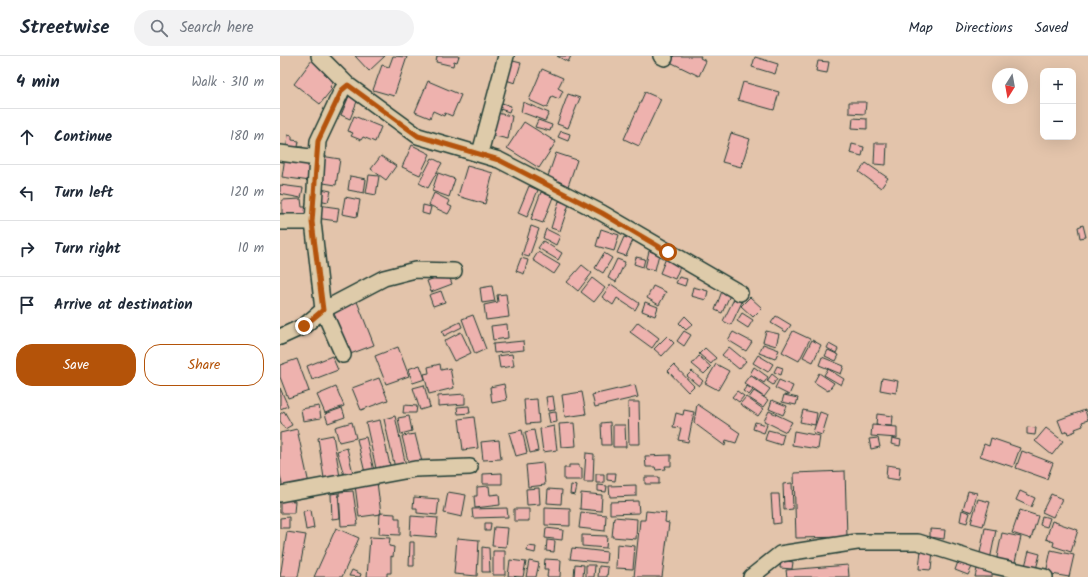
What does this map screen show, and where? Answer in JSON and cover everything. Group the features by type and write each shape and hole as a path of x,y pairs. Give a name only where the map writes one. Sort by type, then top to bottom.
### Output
{"street":[{"path":"319,56 348,85 418,136 499,160 602,213 740,293"},
{"path":"480,154 506,56"},
{"path":"343,355 323,310 312,222 317,158 321,132 342,90 348,85"},
{"path":"280,153 317,158"},
{"path":"280,222 312,222"},
{"path":"280,337 304,326 323,310 384,278 415,270 454,271"},
{"path":"280,494 415,469 470,467"},
{"path":"751,577 780,554 857,542 918,542 994,566 1045,577"}],"building":[{"path":"315,56 335,79 330,87 332,89 320,104 294,84"},
{"path":"355,56 385,56 369,71"},
{"path":"393,56 407,57 394,96 373,90 382,65 389,67"},
{"path":"437,56 459,56 457,62 454,61 453,66 436,62"},
{"path":"557,56 571,56 568,62"},
{"path":"670,56 701,56 700,58 706,61 699,76 668,61"},
{"path":"755,57 778,64 775,74 752,67"},
{"path":"509,60 521,63 515,83 503,79"},
{"path":"818,61 829,62 827,73 816,71"},
{"path":"542,69 563,78 558,88 563,91 559,99 552,96 547,108 529,100"},
{"path":"428,81 461,95 452,116 445,113 444,116 433,111 430,118 415,112"},
{"path":"743,82 779,92 774,110 738,100"},
{"path":"645,92 661,99 639,146 624,139"},
{"path":"568,94 580,98 568,128 557,124"},
{"path":"349,96 358,99 350,119 341,115"},
{"path":"523,102 549,113 545,121 521,112"},
{"path":"849,102 866,102 865,114 849,113"},
{"path":"502,103 511,106 509,112 500,109"},
{"path":"491,112 512,116 508,139 486,134"},
{"path":"354,116 381,127 375,142 363,137 361,140 351,136 353,133 348,131"},
{"path":"853,118 867,119 867,129 852,128"},
{"path":"538,120 552,125 550,131 535,127"},
{"path":"524,122 556,142 539,168 507,148"},
{"path":"561,131 570,134 568,141 558,137"},
{"path":"731,133 750,139 741,167 722,162"},
{"path":"288,135 292,136 292,140 299,141 298,147 303,147 302,155 286,153"},
{"path":"875,143 887,143 886,165 874,164"},
{"path":"852,144 864,147 862,156 850,153"},
{"path":"412,145 430,154 420,175 402,167"},
{"path":"556,153 577,160 567,189 546,182"},
{"path":"321,156 340,159 336,185 317,182"},
{"path":"381,156 396,166 386,180 371,169"},
{"path":"285,157 312,161 310,181 282,177"},
{"path":"432,158 442,163 428,188 419,183"},
{"path":"866,163 888,178 881,188 859,172"},
{"path":"467,166 493,173 485,204 458,196"},
{"path":"438,173 455,179 449,197 432,191"},
{"path":"369,175 379,176 376,195 366,193"},
{"path":"350,176 366,179 364,193 348,190"},
{"path":"280,185 303,188 301,198 280,194"},
{"path":"529,186 538,190 527,217 518,213"},
{"path":"321,189 331,191 328,202 319,200"},
{"path":"541,192 553,197 543,223 531,219"},
{"path":"434,193 450,201 448,205 452,207 448,214 429,205"},
{"path":"345,197 360,200 357,217 342,214"},
{"path":"301,199 302,207 306,207 306,214 282,219 282,200"},
{"path":"559,201 569,204 560,231 551,228"},
{"path":"318,205 339,208 337,221 316,218"},
{"path":"423,205 431,207 429,215 422,213"},
{"path":"1083,225 1086,237 1080,238 1078,227"},
{"path":"531,226 539,229 529,257 522,255"},
{"path":"546,229 560,236 556,245 543,238"},
{"path":"601,229 619,235 614,251 596,246"},
{"path":"624,237 633,240 626,256 617,253"},
{"path":"543,241 562,253 558,260 538,248"},
{"path":"649,251 659,254 655,270 645,268"},
{"path":"538,252 560,265 554,274 533,260"},
{"path":"604,253 612,258 603,273 595,268"},
{"path":"636,257 645,259 643,267 634,264"},
{"path":"521,258 528,260 524,274 516,271"},
{"path":"666,258 681,264 675,279 660,273"},
{"path":"617,259 625,262 616,282 608,278"},
{"path":"582,265 592,273 578,291 567,282"},
{"path":"448,273 452,284 431,292 427,281"},
{"path":"679,277 687,279 685,286 676,283"},
{"path":"592,278 605,288 594,302 581,292"},
{"path":"611,284 639,303 635,310 617,298 613,305 602,297"},
{"path":"492,286 495,301 482,303 480,288"},
{"path":"653,286 666,292 659,305 647,298"},
{"path":"693,287 708,291 706,300 691,296"},
{"path":"441,291 445,302 433,306 429,295"},
{"path":"722,291 730,295 722,313 715,310"},
{"path":"506,294 509,317 486,320 484,305 498,302 497,295"},
{"path":"750,297 762,308 753,317 741,306"},
{"path":"356,299 374,345 345,356 327,310"},
{"path":"734,299 742,302 731,325 723,321"},
{"path":"645,302 658,307 655,316 642,311"},
{"path":"742,313 753,320 748,328 737,321"},
{"path":"473,315 486,349 475,354 462,319"},
{"path":"685,316 693,324 686,330 679,323"},
{"path":"776,316 791,325 786,332 771,323"},
{"path":"460,322 462,327 444,336 442,331"},
{"path":"638,322 659,338 652,348 630,332"},
{"path":"507,324 508,338 493,340 491,326"},
{"path":"684,331 691,335 684,346 677,341"},
{"path":"766,331 779,334 776,346 763,342"},
{"path":"793,331 810,339 799,361 782,352"},
{"path":"461,332 471,353 454,361 444,341"},
{"path":"733,332 752,342 746,351 728,340"},
{"path":"667,336 674,343 662,356 654,349"},
{"path":"812,340 821,345 813,362 803,357"},
{"path":"523,341 524,350 494,353 493,344"},
{"path":"763,344 779,350 775,359 759,353"},
{"path":"829,344 838,349 836,353 827,348"},
{"path":"398,347 409,376 386,384 375,356"},
{"path":"729,347 746,361 739,369 722,355"},
{"path":"705,348 716,358 711,364 699,354"},
{"path":"828,350 839,355 836,361 825,356"},
{"path":"512,354 514,366 500,368 498,356"},
{"path":"758,355 773,364 768,372 753,363"},
{"path":"332,356 338,370 312,380 307,366"},
{"path":"699,356 711,367 704,374 692,364"},
{"path":"822,357 844,366 841,374 819,365"},
{"path":"297,359 309,391 288,398 280,377 280,365"},
{"path":"440,364 441,370 450,368 454,388 429,394 424,374 429,373 428,367"},
{"path":"716,364 729,371 718,390 705,383"},
{"path":"420,365 425,379 413,383 408,369"},
{"path":"674,365 694,386 688,392 668,371"},
{"path":"777,366 783,368 781,375 774,372"},
{"path":"754,367 768,377 764,383 750,374"},
{"path":"828,369 844,379 841,385 824,375"},
{"path":"692,371 703,381 699,386 687,376"},
{"path":"819,373 834,383 828,391 814,382"},
{"path":"772,374 777,378 773,385 767,381"},
{"path":"750,375 770,389 764,397 744,383"},
{"path":"379,378 388,400 361,410 352,388"},
{"path":"882,378 898,381 896,393 880,390"},
{"path":"779,380 793,386 789,395 775,388"},
{"path":"504,384 507,400 492,403 490,387"},
{"path":"424,385 430,407 420,410 413,388"},
{"path":"635,385 638,397 595,407 592,395"},
{"path":"747,386 753,390 749,395 743,391"},
{"path":"336,387 344,406 325,413 317,395"},
{"path":"280,388 288,406 280,409"},
{"path":"737,391 744,396 739,402 732,397"},
{"path":"754,391 768,400 763,407 749,398"},
{"path":"582,392 586,414 565,417 562,395"},
{"path":"465,394 465,404 438,406 438,396"},
{"path":"784,395 798,398 796,405 782,402"},
{"path":"553,396 555,410 548,411 546,397"},
{"path":"746,397 763,409 758,416 740,404"},
{"path":"537,399 539,423 526,424 524,400"},
{"path":"772,400 787,406 783,415 769,409"},
{"path":"628,402 639,402 640,444 629,444"},
{"path":"697,404 740,433 736,443 726,440 725,446 694,423"},
{"path":"404,405 417,406 416,413 403,413"},
{"path":"319,406 321,418 303,421 301,409"},
{"path":"469,406 470,413 458,414 457,407"},
{"path":"342,408 345,417 328,423 325,414"},
{"path":"684,410 694,412 688,442 678,440 681,428 673,427 676,413 683,415"},
{"path":"803,410 817,413 815,425 800,422"},
{"path":"1085,410 1088,420 1082,422 1083,426 1068,434 1067,431 1063,433 1058,420"},
{"path":"284,411 292,425 285,429 280,421 280,414"},
{"path":"769,411 792,422 786,432 764,421"},
{"path":"556,412 557,422 550,423 548,413"},
{"path":"820,412 828,415 822,435 813,432"},
{"path":"877,414 893,416 892,426 876,425"},
{"path":"395,416 406,466 395,468 384,419"},
{"path":"409,416 412,431 401,434 398,418"},
{"path":"474,417 478,448 463,450 459,419"},
{"path":"380,420 391,470 377,473 366,423"},
{"path":"352,422 356,438 339,442 335,427"},
{"path":"610,422 611,445 602,445 601,423"},
{"path":"755,422 767,425 764,433 753,429"},
{"path":"574,423 576,446 561,447 559,424"},
{"path":"613,425 625,425 626,447 613,447"},
{"path":"872,425 897,427 897,438 871,436"},
{"path":"554,426 557,450 543,452 540,429"},
{"path":"1027,427 1036,428 1035,435 1027,434"},
{"path":"1046,428 1063,441 1052,455 1035,441"},
{"path":"297,429 309,484 283,490 280,474 280,433"},
{"path":"522,430 527,453 516,456 509,433"},
{"path":"534,430 538,451 530,453 525,432"},
{"path":"768,430 784,434 781,445 765,440"},
{"path":"794,431 820,436 818,449 792,445"},
{"path":"415,434 422,462 409,465 402,436"},
{"path":"333,435 341,483 325,485 318,438"},
{"path":"366,437 375,475 366,477 357,439"},
{"path":"878,438 880,447 871,449 869,439"},
{"path":"892,438 901,440 900,446 891,444"},
{"path":"991,438 1020,448 1013,467 980,456 984,444 989,446"},
{"path":"499,440 501,459 483,460 481,442"},
{"path":"347,448 354,477 345,479 337,451"},
{"path":"1022,451 1053,463 1047,479 1016,468"},
{"path":"586,453 594,454 593,482 584,482"},
{"path":"671,455 671,466 665,466 666,469 656,470 655,467 646,467 645,456"},
{"path":"543,463 545,485 528,487 526,465"},
{"path":"569,465 579,465 579,468 582,468 582,480 564,480 564,468 569,468"},
{"path":"887,465 900,467 899,480 886,478"},
{"path":"845,471 847,537 796,538 794,473"},
{"path":"502,473 502,484 483,484 483,474"},
{"path":"607,473 616,473 615,481 607,480"},
{"path":"596,474 604,474 604,483 596,483"},
{"path":"645,477 659,477 659,484 645,484"},
{"path":"377,482 381,514 359,517 355,485"},
{"path":"792,483 793,509 784,510 783,484"},
{"path":"571,485 577,486 575,495 570,494"},
{"path":"598,485 607,486 606,492 598,491"},
{"path":"636,485 636,496 610,497 609,486"},
{"path":"489,486 490,495 499,494 500,505 475,508 474,496 477,496 477,487"},
{"path":"539,488 540,504 527,505 526,489"},
{"path":"548,489 562,490 561,504 547,503"},
{"path":"353,491 358,525 341,526 339,492"},
{"path":"968,491 977,493 972,512 963,509"},
{"path":"1020,491 1035,498 1031,507 1016,500"},
{"path":"448,492 466,495 462,517 444,513"},
{"path":"338,493 340,518 332,519 331,494"},
{"path":"581,493 602,495 601,511 580,509"},
{"path":"771,494 779,494 781,523 773,524"},
{"path":"1051,494 1062,499 1053,517 1042,512"},
{"path":"414,497 439,499 437,515 417,513 417,508 413,508"},
{"path":"978,499 990,502 983,526 971,523"},
{"path":"280,500 295,501 294,513 280,513"},
{"path":"638,501 639,513 610,514 610,502"},
{"path":"545,507 570,508 570,526 545,525"},
{"path":"507,508 508,517 473,518 472,509"},
{"path":"514,509 529,509 529,521 514,521"},
{"path":"311,510 314,528 306,530 303,511"},
{"path":"962,510 970,513 967,523 960,521"},
{"path":"1020,510 1038,516 1031,539 1012,533"},
{"path":"646,511 666,513 665,522 669,523 662,577 634,577 640,520 645,520"},
{"path":"581,512 606,515 605,531 579,528"},
{"path":"380,513 395,514 395,518 400,518 400,535 379,534"},
{"path":"411,516 438,518 436,537 410,535"},
{"path":"1042,516 1050,518 1047,527 1040,525"},
{"path":"289,517 289,528 280,528 280,518"},
{"path":"614,517 637,519 636,539 612,537"},
{"path":"1052,521 1078,530 1071,552 1053,546 1054,542 1046,539"},
{"path":"485,523 491,523 490,531 485,531"},
{"path":"494,527 508,528 506,547 492,546"},
{"path":"336,528 359,538 342,577 314,577"},
{"path":"546,528 563,530 562,540 545,538"},
{"path":"985,528 996,530 990,560 979,558"},
{"path":"930,529 945,530 944,539 930,537"},
{"path":"287,532 306,535 298,577 280,577"},
{"path":"1002,533 1021,537 1014,566 996,562"},
{"path":"582,535 607,536 606,548 582,546"},
{"path":"370,537 390,538 389,546 394,547 393,557 391,556 391,573 387,573 387,577 367,577"},
{"path":"457,538 479,540 477,576 454,574"},
{"path":"547,540 555,541 554,552 546,551"},
{"path":"410,542 414,542 414,566 409,566"},
{"path":"617,544 635,546 633,569 616,568"},
{"path":"528,546 536,547 535,553 527,551"},
{"path":"482,547 489,548 490,572 482,572"},
{"path":"572,548 607,552 606,563 570,559"},
{"path":"921,550 933,551 931,570 919,569"},
{"path":"1051,550 1074,555 1069,577 1046,573"},
{"path":"493,551 505,551 505,575 493,575"},
{"path":"1029,551 1040,554 1035,573 1024,570"},
{"path":"545,559 561,560 560,577 547,577 548,569 544,569"},
{"path":"959,559 973,565 968,575 955,570"},
{"path":"510,560 526,562 523,577 508,576"},
{"path":"781,560 793,562 792,569 780,568"},
{"path":"529,561 539,563 536,577 526,577"},
{"path":"575,564 584,565 583,577 574,577"},
{"path":"586,565 595,565 594,577 586,577"},
{"path":"848,565 849,577 787,577 786,570"},
{"path":"599,566 608,567 607,577 598,577"},
{"path":"977,569 992,573 992,577 975,577"},
{"path":"352,570 361,574 360,577 349,576"}],"route":[{"path":"304,326 323,310 312,222 318,141 342,90 348,85 418,136 499,160 602,213 668,252"}]}
